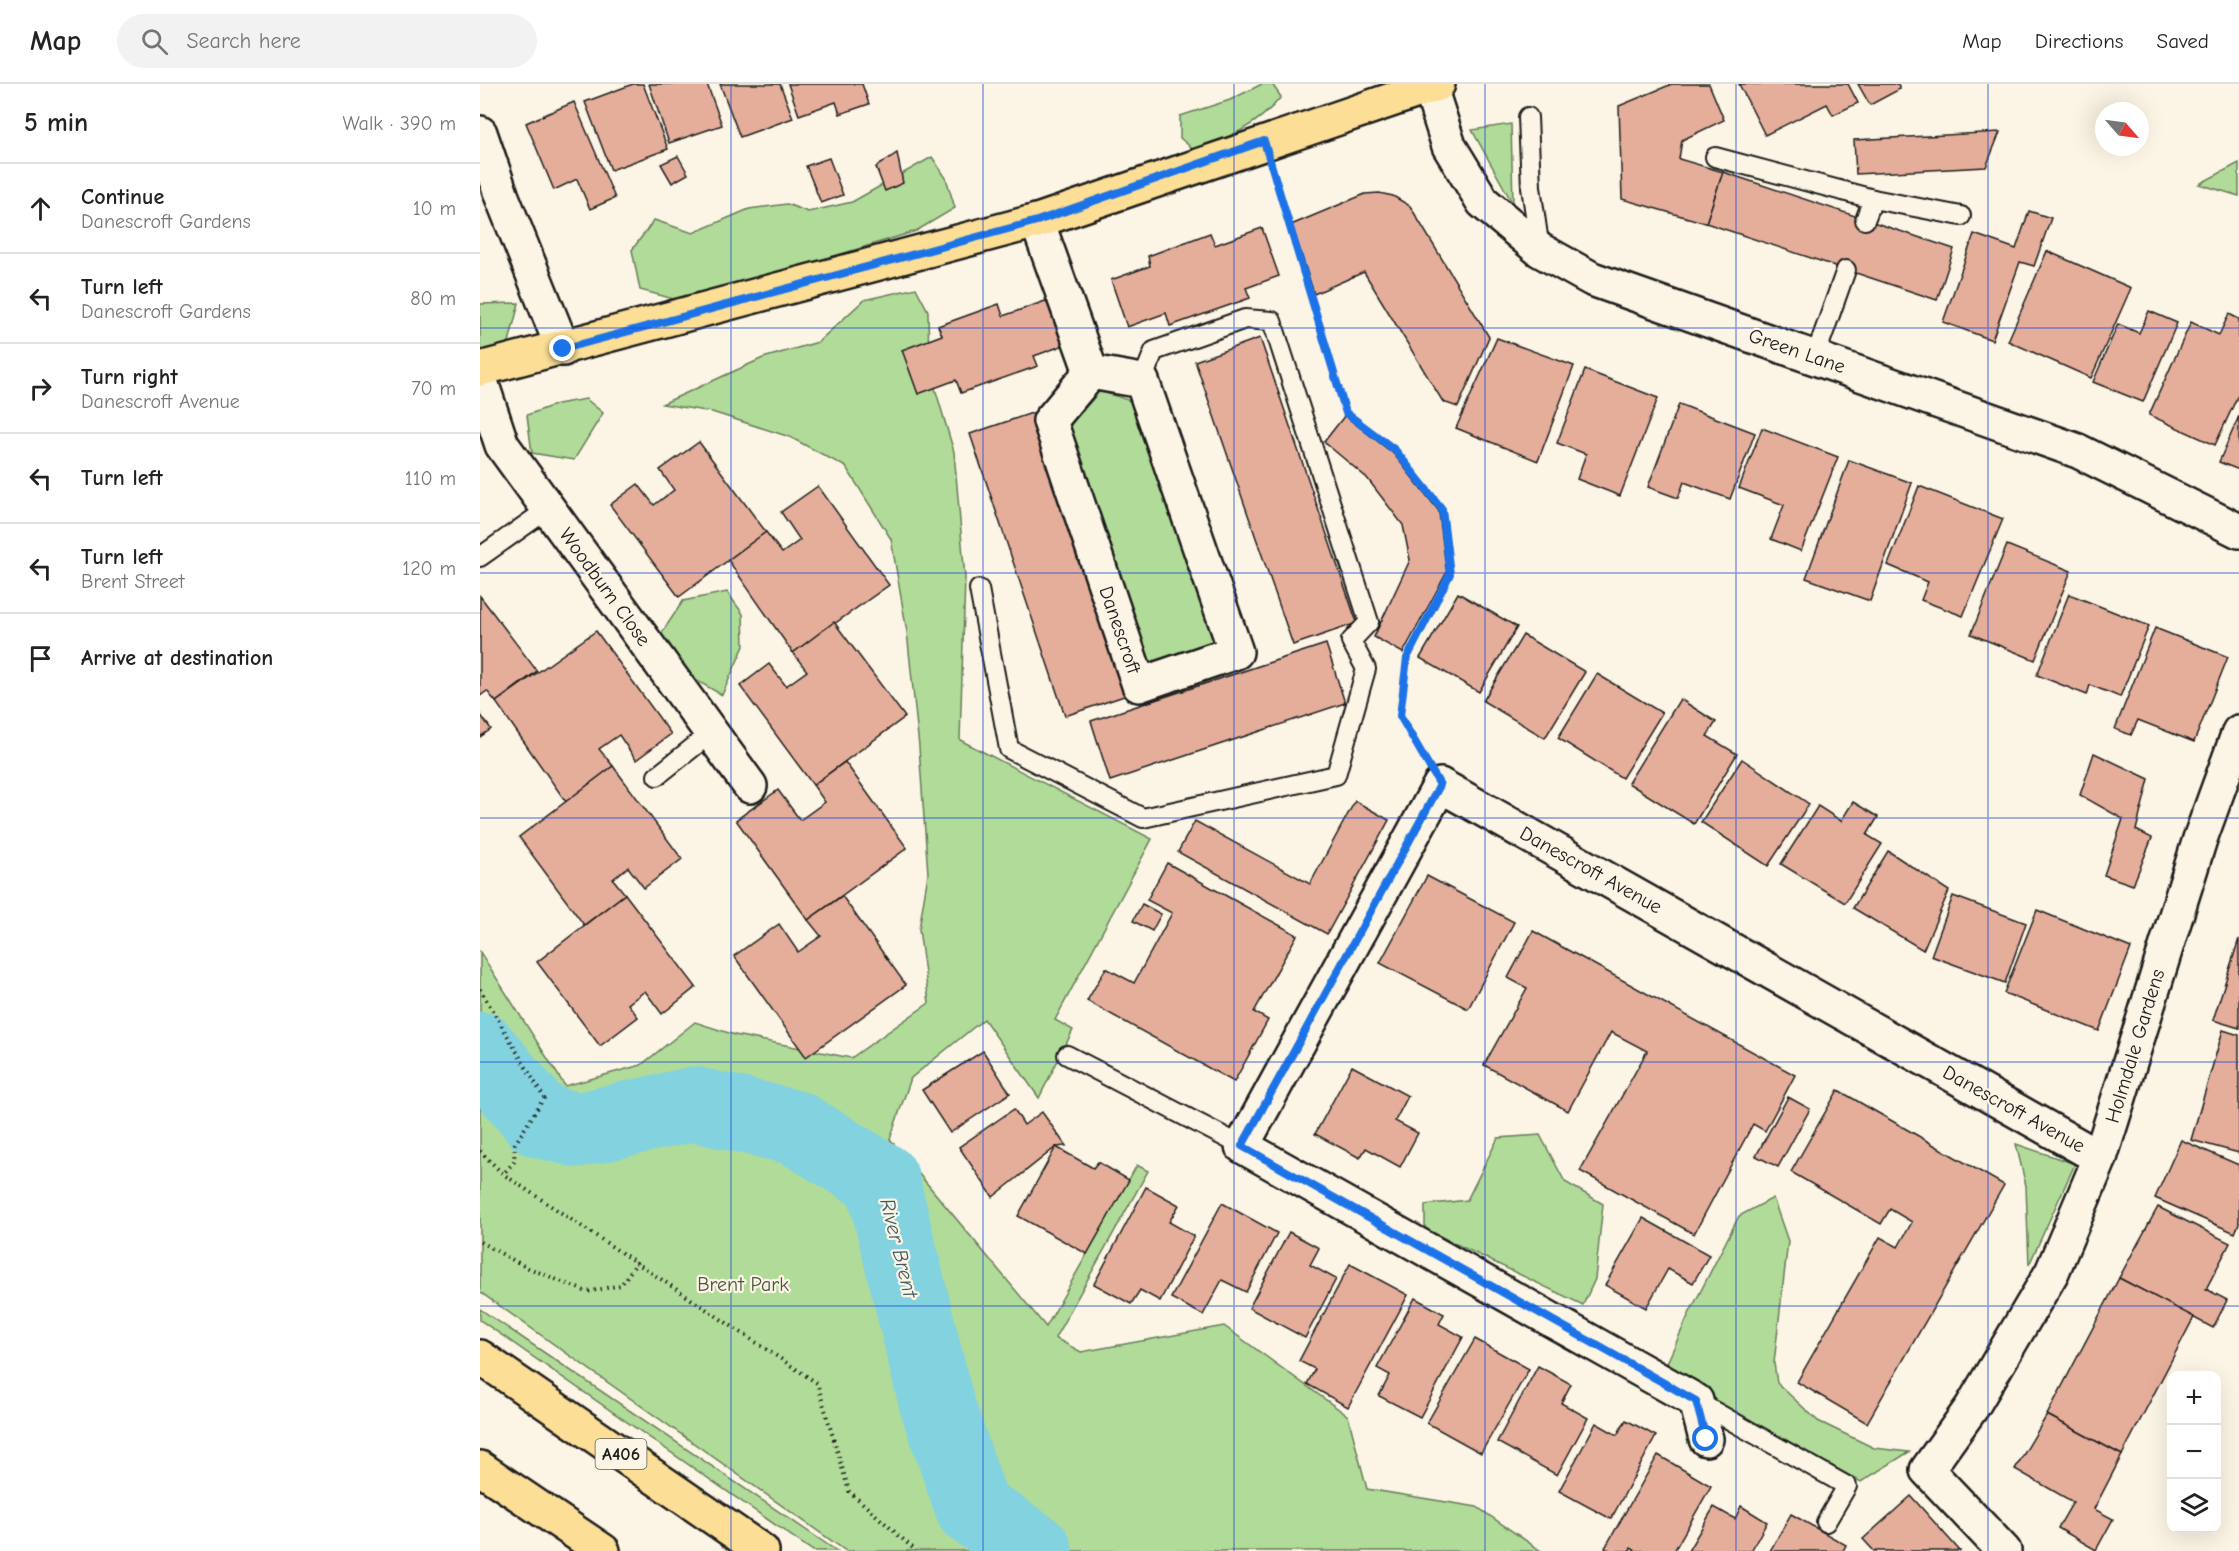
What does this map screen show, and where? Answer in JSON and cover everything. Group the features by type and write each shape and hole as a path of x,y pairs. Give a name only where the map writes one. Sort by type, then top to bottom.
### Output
{"main road":[{"path":"480,369 563,349 1037,221 1432,85"},
{"name":"A406","path":"480,1357 762,1551"},
{"path":"480,1468 603,1551"}],"street":[{"name":"Green Lane","path":"1432,85 1449,146 1483,202 1540,250 1592,279 2078,451 2239,531"},
{"path":"480,133 502,197 563,349"},
{"path":"1037,221 1091,372 1142,381"},
{"name":"Danescroft","path":"1091,372 1050,421 1139,685 1236,652 1142,381"},
{"name":"Woodburn Close","path":"480,379 502,446 750,786"},
{"name":"Holmdale Gardens","path":"2004,1551 1928,1470 1972,1407 2052,1272 2100,1158 2200,838 2239,732"},
{"path":"1440,785 1242,1146 1696,1401 1706,1439"},
{"name":"Danescroft Avenue","path":"1440,785 2100,1158"}],"lane":[{"path":"1528,117 1531,187 1540,250"},
{"path":"1715,157 1873,199 1960,216"},
{"path":"1865,220 1873,199"},
{"path":"1815,357 1846,270"},
{"path":"979,589 1009,749 1143,818 1336,775 1366,669 1351,641 1370,622 1272,321 1245,319 1154,351 1142,381"},
{"path":"480,557 548,509"},
{"path":"657,776 711,733"},
{"path":"1066,1055 1242,1146"},
{"path":"1696,1401 1847,1486 1826,1522"}],"path":[{"path":"1264,141 1346,413 1395,450 1442,509 1450,574 1407,658 1400,716 1440,785"},
{"path":"480,989 544,1098 515,1144 514,1162 503,1174"},
{"path":"480,1151 503,1174 817,1383 849,1491 916,1551"},
{"path":"480,1242 526,1267 587,1293 621,1285 637,1262"}],"green space":[{"path":"1262,84 1272,84 1281,97 1253,123 1231,136 1195,151 1180,138 1180,116 1230,100"},
{"path":"1511,124 1513,204 1472,130"},
{"path":"932,157 946,178 955,208 916,231 685,302 640,290 632,250 654,220 693,233 749,209 787,204 808,212 852,202"},
{"path":"2239,163 2239,196 2199,184"},
{"name":"Brent Park","path":"916,288 928,311 929,368 954,452 965,578 960,740 1152,839 1055,1020 1073,1030 1039,1098 984,1019 911,1078 890,1139 1046,1327 1137,1165 1148,1171 1055,1338 1081,1352 1224,1326 1348,1416 1367,1489 1477,1507 1541,1551 846,1551 480,1292 480,952 565,1086 641,1065 695,1022 735,1035 851,1058 929,1003 919,929 928,874 919,747 907,632 891,539 846,467 790,437 712,412 662,404 763,358 818,342 864,300"},
{"path":"519,303 508,346 480,352 480,304"},
{"path":"1100,391 1134,402 1217,642 1147,668 1067,428"},
{"path":"586,399 603,413 574,460 532,453 527,415 557,404"},
{"path":"727,592 743,614 744,646 722,695 685,674 661,634 683,601"},
{"path":"1540,1135 1565,1182 1603,1204 1595,1279 1583,1305 1425,1229 1425,1205 1467,1200 1498,1138"},
{"path":"2016,1144 2075,1164 2029,1265 2026,1186"},
{"path":"1773,1198 1788,1241 1774,1363 1777,1383 1818,1421 1874,1448 1909,1452 1861,1482 1699,1392 1667,1363 1688,1316 1739,1216"},
{"path":"480,1309 837,1551 813,1551 480,1320"}],"building":[{"path":"633,84 643,84 668,149 611,170 585,102"},
{"path":"649,84 707,84 722,125 669,143"},
{"path":"720,84 780,84 793,118 740,137"},
{"path":"788,84 862,84 869,104 840,114 836,102 799,115"},
{"path":"1672,84 1709,84 1724,120 1682,140 1679,159 1723,172 1706,223 1622,199 1619,106"},
{"path":"1739,84 1848,84 1858,103 1833,115 1827,104 1765,135"},
{"path":"1858,84 1898,84 1900,89 1870,105"},
{"path":"574,102 615,198 590,209 577,179 554,190 526,123"},
{"path":"2000,132 1986,167 1856,174 1854,140"},
{"path":"897,153 903,183 885,191 876,167"},
{"path":"678,156 688,174 672,183 661,164"},
{"path":"829,158 843,195 821,203 806,166"},
{"path":"1723,172 1954,249 1937,300 1706,223"},
{"path":"1379,193 1393,196 1410,206 1489,337 1458,407 1443,402 1364,272 1314,294 1291,225 1365,194"},
{"path":"2029,211 2051,218 2034,266 2020,262 1992,340 1943,322 1974,234 2016,249"},
{"path":"1262,228 1279,276 1246,288 1250,298 1170,326 1166,313 1127,327 1111,280 1150,266 1148,256 1210,233 1215,245"},
{"path":"2047,251 2131,288 2091,378 2008,341"},
{"path":"1051,299 1067,344 1034,356 1038,366 961,393 956,380 918,394 902,350 942,335 938,326 999,304 1003,316"},
{"path":"2149,311 2177,323 2143,402 2093,382 2118,324 2139,333"},
{"path":"2229,314 2239,319 2239,393 2215,445 2149,415 2191,322 2219,335"},
{"path":"1260,338 1357,623 1293,645 1195,361"},
{"path":"1497,338 1574,366 1538,461 1456,428"},
{"path":"1585,370 1658,398 1620,496 1577,479 1586,454 1557,443"},
{"path":"1679,404 1755,433 1730,499 1684,482 1678,498 1648,487"},
{"path":"1032,413 1127,695 1065,716 970,434"},
{"path":"1345,415 1394,454 1439,511 1447,572 1403,653 1374,637 1410,560 1403,525 1367,478 1324,442"},
{"path":"2239,416 2239,470 2219,462"},
{"path":"1762,428 1838,457 1801,551 1771,539 1784,505 1739,488"},
{"path":"699,442 766,532 679,597 610,505 638,484 654,505 674,490 660,470"},
{"path":"1849,460 1912,483 1870,601 1806,578"},
{"path":"818,486 889,585 793,653 728,560 766,532 782,553 800,540 781,512"},
{"path":"1919,486 2003,519 1963,616 1921,600 1928,582 1888,565"},
{"path":"2007,545 2071,571 2035,660 1971,634"},
{"path":"1458,593 1517,627 1479,692 1420,658"},
{"path":"2069,594 2149,626 2120,697 2090,685 2087,695 2037,675"},
{"path":"480,596 537,671 496,702 487,691 480,696"},
{"path":"834,622 905,717 813,785 740,686 769,664 786,686 807,671 793,653"},
{"path":"2155,628 2228,657 2194,742 2138,720 2131,735 2115,729"},
{"path":"596,631 671,734 636,760 619,735 599,749 613,766 566,802 496,702"},
{"path":"1523,635 1585,672 1545,738 1483,701"},
{"path":"1326,644 1345,703 1110,781 1091,721"},
{"path":"1597,674 1662,713 1622,778 1558,738"},
{"path":"1680,699 1716,722 1707,736 1737,754 1694,824 1628,783"},
{"path":"480,714 491,729 480,737"},
{"path":"2094,753 2149,779 2136,830 2152,838 2133,885 2104,875 2123,819 2080,795"},
{"path":"1742,759 1809,804 1768,866 1701,822"},
{"path":"845,762 907,848 808,920 736,820 778,790 800,820 825,802 813,785"},
{"path":"613,766 682,859 644,888 628,867 613,879 625,894 584,925 519,837"},
{"path":"1355,801 1389,820 1327,934 1178,852 1195,821 1310,884"},
{"path":"1853,802 1878,817 1867,835 1882,844 1845,903 1781,864 1818,806 1841,821"},
{"path":"1888,851 1949,891 1923,950 1853,908"},
{"path":"1167,863 1297,935 1254,1012 1268,1020 1234,1082 1087,1001 1106,968 1134,983 1172,913 1147,900"},
{"path":"1427,876 1514,922 1468,1009 1380,963"},
{"path":"625,894 696,987 662,1014 645,991 628,1004 638,1017 600,1046 537,962"},
{"path":"842,896 906,985 806,1057 734,956 779,924 798,952 821,936 808,920"},
{"path":"1953,896 2026,923 2005,983 1931,956"},
{"path":"1142,904 1161,914 1152,931 1133,921"},
{"path":"2037,910 2131,948 2099,1031 2004,993"},
{"path":"1533,931 1795,1075 1765,1131 1753,1124 1694,1234 1580,1171 1647,1051 1611,1032 1568,1111 1484,1065 1527,988 1508,978"},
{"path":"2239,939 2239,1028 2213,1020"},
{"path":"2223,1030 2239,1035 2239,1153 2191,1140"},
{"path":"983,1051 1010,1093 950,1133 922,1090"},
{"path":"1352,1066 1408,1096 1395,1121 1418,1133 1400,1167 1366,1148 1360,1158 1315,1134"},
{"path":"1838,1090 2004,1185 1867,1423 1797,1382 1880,1237 1898,1247 1912,1222 1890,1209 1881,1224 1791,1172"},
{"path":"1788,1097 1810,1109 1778,1167 1756,1156"},
{"path":"1014,1109 1024,1125 1042,1112 1066,1146 1056,1147 993,1197 959,1147"},
{"path":"2181,1140 2239,1165 2239,1223 2235,1233 2155,1198"},
{"path":"1056,1147 1093,1168 1098,1162 1129,1180 1087,1254 1018,1216"},
{"path":"1146,1187 1179,1205 1169,1222 1194,1236 1160,1301 1140,1290 1131,1304 1094,1284"},
{"path":"1222,1203 1277,1233 1246,1292 1222,1280 1203,1315 1171,1298"},
{"path":"2158,1207 2230,1243 2206,1289 2227,1300 2213,1328 2119,1278"},
{"path":"1643,1218 1709,1255 1693,1283 1668,1269 1646,1308 1605,1285"},
{"path":"1289,1232 1319,1248 1310,1265 1336,1279 1305,1338 1249,1308"},
{"path":"1350,1264 1408,1295 1348,1407 1307,1384 1315,1369 1299,1361"},
{"path":"2119,1278 2194,1317 2122,1455 2047,1415"},
{"path":"1415,1298 1444,1314 1439,1324 1463,1337 1420,1417 1379,1396 1390,1375 1377,1368"},
{"path":"1475,1339 1529,1369 1481,1453 1427,1423"},
{"path":"1538,1366 1571,1384 1561,1403 1588,1418 1557,1475 1497,1442"},
{"path":"2047,1415 2122,1455 2094,1509 2113,1519 2096,1550 2058,1528 2073,1502 2015,1469"},
{"path":"1626,1420 1656,1436 1611,1519 1559,1491 1596,1423 1617,1435"},
{"path":"1658,1455 1711,1486 1674,1551 1636,1551 1631,1548 1629,1551 1611,1551 1605,1548"},
{"path":"1911,1496 1960,1551 1874,1551 1863,1539"},
{"path":"1741,1506 1767,1522 1751,1551 1688,1551 1714,1507 1735,1519"},
{"path":"1791,1514 1846,1545 1843,1551 1770,1551"}],"waterway":[{"name":"River Brent","path":"480,1049 539,1120 577,1130 694,1104 796,1128 882,1180 937,1405 973,1509 1035,1551"}],"route":[{"path":"563,349 1037,221 1264,141 1346,413 1395,450 1442,509 1450,574 1407,658 1400,716 1440,785 1242,1146 1696,1401 1706,1439"}]}
